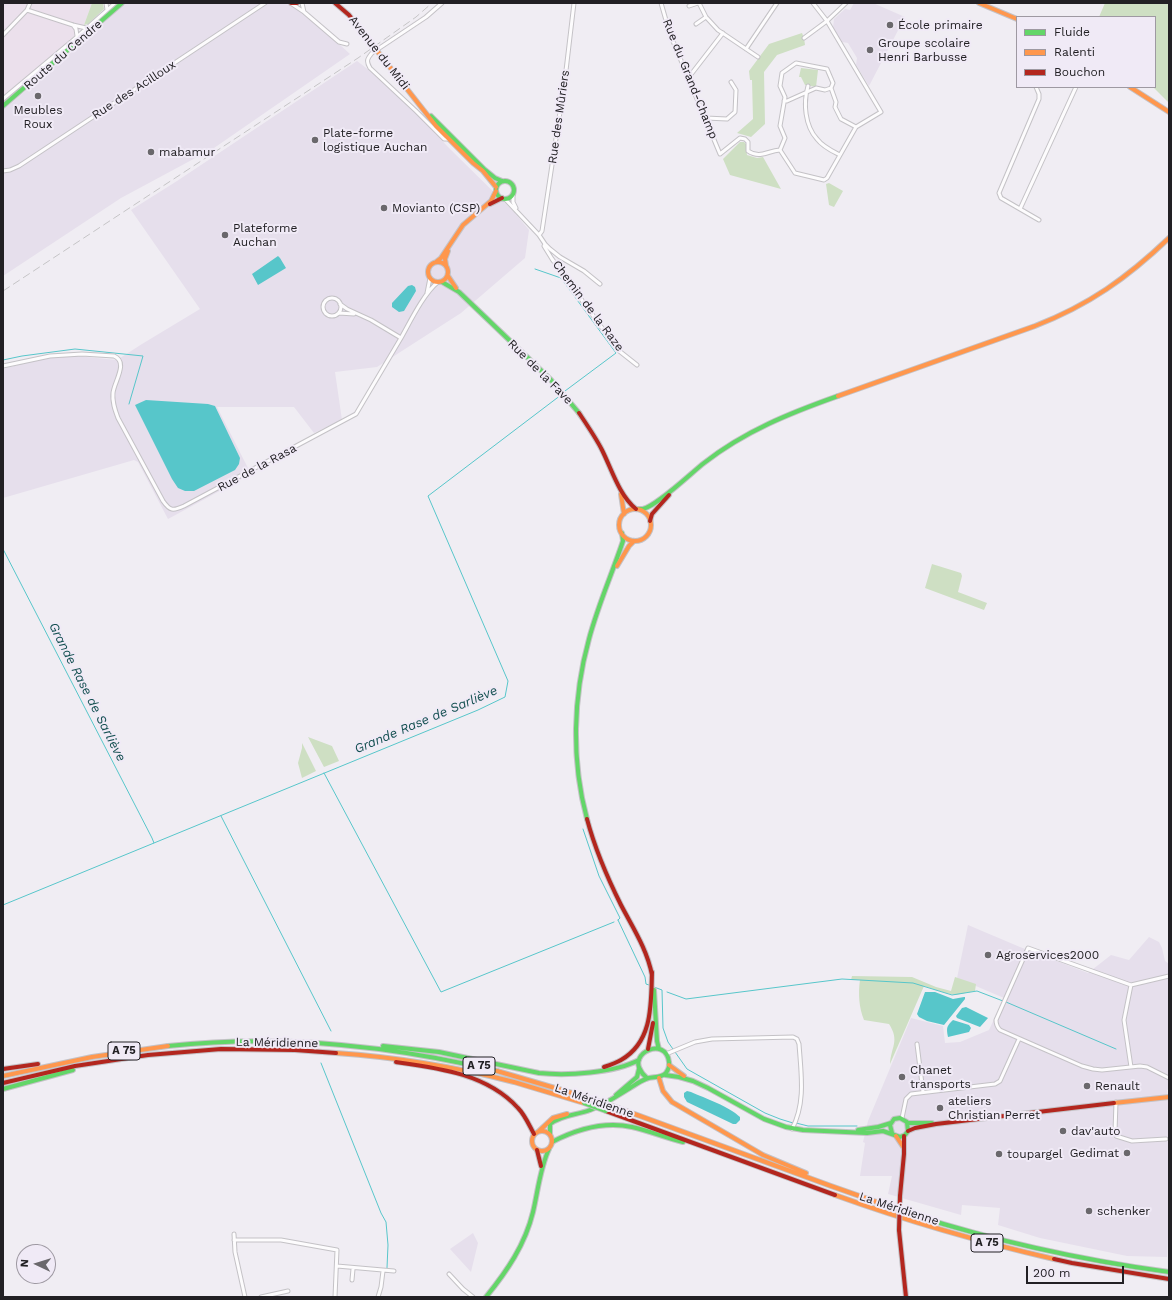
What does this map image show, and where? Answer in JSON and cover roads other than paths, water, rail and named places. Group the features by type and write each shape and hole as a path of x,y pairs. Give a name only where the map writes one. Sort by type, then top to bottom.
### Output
{"main road":[{"name":"Route du Cendre","path":"3,106 122,3"},
{"path":"291,3 297,3"},
{"name":"Avenue du Midi","path":"335,3 348,15 371,43 436,126 483,171 496,189"},
{"path":"978,3 1016,19"},
{"path":"1132,88 1169,112"},
{"name":"Avenue du Midi","path":"421,106 471,156 495,178 502,181"},
{"path":"450,244 445,259 448,276 440,282 432,280 428,269 433,263 441,258 450,244 463,225 491,201 497,184 502,181 508,181 512,184 514,189 513,194 509,198 503,198 481,210"},
{"path":"496,189 498,196 503,198"},
{"path":"665,1075 669,1065 669,1058 660,1049 656,1041 652,972 642,944 616,895 600,859 586,819 578,776 576,729 580,684 589,639 623,541 620,523 624,514 627,511 642,509 655,503 724,449 740,438 774,420 795,411 1035,326 1067,313 1095,298 1122,279 1142,264 1169,238"},
{"path":"436,262 446,265"},
{"name":"Rue de la Fave","path":"448,276 459,292 560,389 583,419 609,463 624,496 636,509"},
{"name":"Rue de la Fave","path":"440,282 459,292"},
{"name":"Rue de la Fave","path":"609,463 622,496 624,514"},
{"path":"608,584 629,546 634,541 644,538 647,535 650,530 652,514 676,487"},
{"path":"636,509 645,513 650,521"},
{"path":"622,533 629,540 634,541"},
{"path":"568,1075 594,1070 617,1062 627,1057 636,1049 644,1038 648,1025 651,1008 652,972"},
{"path":"648,1049 654,1017"},
{"name":"La Méridienne","path":"3,1076 91,1056 154,1047 226,1042 314,1042 366,1047 451,1060 499,1071 610,1105 929,1220 1005,1241 1101,1262 1169,1272"},
{"path":"366,1047 386,1046 438,1052 539,1073 568,1075 582,1074 624,1066 639,1060"},
{"name":"La Méridienne","path":"3,1083 41,1073 151,1055 240,1049 314,1050 370,1055 421,1062 462,1069 584,1103 877,1209 942,1230 1003,1247 1065,1261 1169,1279"},
{"path":"541,1174 537,1150 532,1144 534,1134 544,1127 551,1118 587,1110 619,1093 637,1077 639,1060 642,1053 648,1049 660,1049"},
{"path":"370,1055 391,1061 451,1072 480,1081 498,1090 510,1099 525,1117 534,1134"},
{"path":"3,1069 60,1062"},
{"path":"3,1089 97,1063"},
{"path":"669,1065 686,1077 766,1121 792,1129 870,1133 885,1131 896,1136 904,1149"},
{"path":"639,1069 647,1078 653,1079 665,1075 686,1077"},
{"path":"486,1297 509,1267 526,1234 540,1183 545,1155 552,1142 550,1128 553,1122 564,1117 588,1111 623,1094 647,1078"},
{"path":"659,1078 660,1087 663,1093 672,1102 690,1113 762,1155 859,1196"},
{"path":"906,1297 899,1230 904,1136 908,1131 936,1124 1116,1102 1169,1098"},
{"path":"846,1131 890,1124 894,1119 902,1118 908,1123 936,1124"},
{"path":"908,1123 908,1131"},
{"path":"552,1142 561,1137 592,1126 618,1124 631,1126 676,1140 698,1144"},
{"path":"890,1124 892,1133"},
{"path":"539,1131 545,1131 550,1134"},
{"path":"896,1136 904,1136"},
{"path":"537,1150 542,1151 549,1149"}],"street":[{"path":"3,34 27,10 30,3"},
{"path":"106,3 107,10"},
{"path":"3,99 77,37 114,3"},
{"name":"Avenue du Midi","path":"291,3 304,12 339,42 347,44"},
{"path":"302,3 304,12"},
{"path":"442,3 426,17 372,53 367,62 370,68 444,139 451,140 464,152 471,156"},
{"name":"Rue des Mûriers","path":"540,235 542,231 565,79 574,3"},
{"name":"Rue du Grand-Champ","path":"661,3 670,34 720,154 740,138 747,140 748,151 756,155 780,150"},
{"path":"689,6 699,3 706,17 723,33 758,57"},
{"path":"746,49 776,4 771,3"},
{"path":"813,3 827,21 881,112 856,127 827,178 824,180 795,173 780,150 785,138 780,126 785,98 780,86 782,73 796,64 826,69 833,83 831,88 836,102 835,107 841,119 856,127"},
{"path":"804,38 827,21 846,3"},
{"name":"Rue des Acilloux","path":"3,171 19,166 265,4"},
{"path":"27,10 73,26 86,28"},
{"path":"696,24 706,17"},
{"path":"73,26 76,30 77,37"},
{"path":"688,77 723,33"},
{"path":"706,118 727,119 735,112 736,90 731,82"},
{"path":"808,86 806,94 807,120 816,138 825,147 840,155"},
{"path":"784,101 806,94 816,88 825,90 831,88"},
{"path":"1036,88 1039,99 999,191 1001,198 1039,220"},
{"path":"1020,209 1076,88"},
{"path":"513,194 513,202 517,212"},
{"path":"503,198 540,235"},
{"name":"Chemin de la Raze","path":"540,235 544,246 552,259 618,350 637,365"},
{"path":"544,244 560,257 584,271 600,284"},
{"path":"426,294 430,278"},
{"path":"358,314 338,313 334,316 328,315 324,311 324,306 326,301 330,299 336,300 340,304 371,320 401,338 426,294 433,286 440,282"},
{"path":"338,313 340,310 340,304"},
{"name":"Rue de la Rasa","path":"3,366 40,357 64,355 82,354 114,356 118,358 121,361 121,366 114,385 113,394 113,403 118,418 167,507 171,509 184,506 356,414 401,338"},
{"path":"1169,976 1131,985 1028,948 996,1020 997,1028 1000,1030 1082,1066 1102,1070 1140,1066 1147,1067 1169,1078"},
{"path":"1131,985 1124,1020 1131,1067"},
{"path":"666,1054 674,1052 695,1042 712,1039 793,1036 797,1039 799,1044 802,1094 800,1108 792,1129"},
{"path":"902,1118 906,1099 911,1094 995,1084 1000,1080 1019,1039"},
{"path":"917,1044 923,1092"},
{"path":"1116,1102 1116,1136 1132,1141 1166,1139"},
{"path":"234,1234 235,1252 245,1297"},
{"path":"234,1240 281,1240 337,1250 335,1297"},
{"path":"337,1266 353,1269 394,1271"},
{"path":"352,1280 353,1269"},
{"path":"378,1297 383,1271"},
{"path":"449,1274 473,1297"},
{"path":"261,1297 288,1291"}],"water":[{"path":"278,256 286,268 258,285 252,274"},
{"path":"412,285 415,287 416,291 404,311 399,312 392,307 392,303 408,286"},
{"path":"146,400 208,404 215,406 240,458 239,464 235,470 194,491 185,491 178,488 135,405"},
{"path":"925,992 935,992 953,999 965,997 965,999 944,1025 927,1021 919,1017 917,1014"},
{"path":"966,1007 988,1018 980,1027 957,1018 956,1016 962,1008"},
{"path":"953,1020 969,1025 971,1028 969,1032 948,1037 948,1027"},
{"path":"687,1091 724,1106 736,1113 740,1117 740,1120 736,1124 733,1124 687,1102 684,1097 684,1093"}],"waterway":[{"name":"Grande Rase de Sarliève","path":"535,269 561,278 616,353 565,391"},
{"path":"3,360 75,349 143,356 129,404"},
{"name":"Grande Rase de Sarliève","path":"154,843 478,710 505,697 508,681 428,496 561,395"},
{"name":"Grande Rase de Sarliève","path":"3,549 154,843 3,905"},
{"path":"324,773 441,992 614,922"},
{"path":"221,816 331,1031"},
{"path":"583,829 599,876 620,918 618,920"},
{"path":"618,920 645,977 646,984 649,985"},
{"path":"667,992 686,999 842,979 913,983 952,995 977,991 1003,1001"},
{"path":"654,987 662,990 663,1028 668,1042 687,1069 765,1113 793,1123"},
{"path":"1006,1002 1116,1049"},
{"path":"321,1063 381,1213 386,1222 388,1245 387,1268"},
{"path":"796,1123 808,1126 857,1126"}],"railway":[{"path":"3,291 358,58 416,17 432,3"}],"place":[{"name":"École primaire","path":"890,25"},
{"name":"Groupe scolaire Henri Barbusse","path":"870,50"},
{"name":"Meubles Roux","path":"38,96"},
{"name":"Plate-forme logistique Auchan","path":"315,140"},
{"name":"mabamur","path":"151,152"},
{"name":"Movianto (CSP)","path":"384,208"},
{"name":"Plateforme Auchan","path":"225,235"},
{"name":"Agroservices2000","path":"988,955"},
{"name":"Chanet transports","path":"902,1077"},
{"name":"Renault","path":"1087,1086"},
{"name":"ateliers Christian Perret","path":"940,1108"},
{"name":"dav'auto","path":"1063,1131"},
{"name":"Gedimat","path":"1127,1153"},
{"name":"toupargel","path":"999,1154"},
{"name":"schenker","path":"1089,1211"}]}
